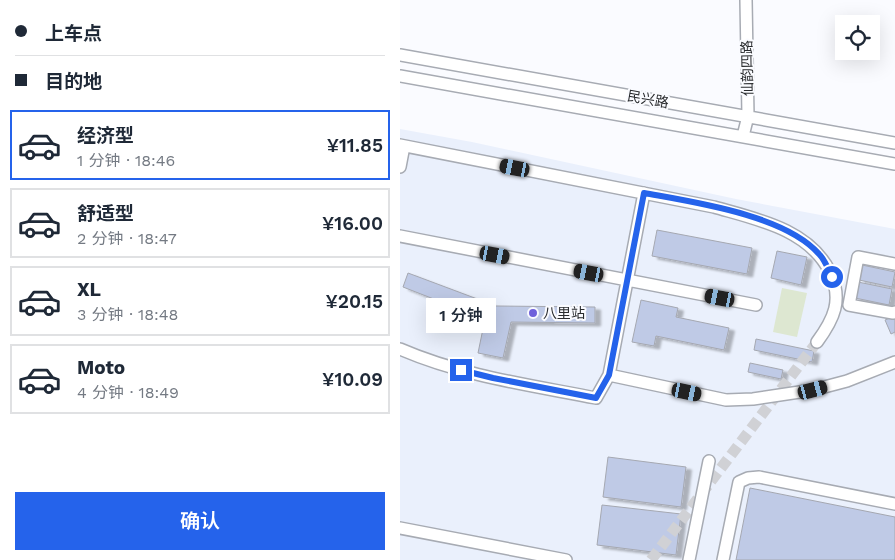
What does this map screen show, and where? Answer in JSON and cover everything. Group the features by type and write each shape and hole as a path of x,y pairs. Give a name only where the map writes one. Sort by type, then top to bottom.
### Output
{"street":[{"name":"仙韵四路","path":"743,136 748,116 746,0"},
{"name":"民兴路","path":"400,55 895,143"},
{"name":"民兴路","path":"400,76 895,164"},
{"path":"400,167 402,146 714,207 788,231 809,244 823,260 836,287 833,317 817,342"},
{"path":"400,349 429,361 493,378 596,398 609,375 644,193"},
{"path":"400,236 756,305"},
{"path":"895,264 858,257 849,305 895,312"},
{"path":"609,375 726,400 753,399 839,384 895,362"},
{"path":"689,560 709,462"},
{"path":"723,560 739,482 748,478 759,477 895,504"},
{"path":"400,528 566,560"}],"shaded area":[{"path":"400,129 472,142 736,199 895,229 895,560 400,560"}],"green space":[{"path":"782,288 807,293 797,337 773,332"}],"building":[{"path":"657,230 752,248 747,274 652,256"},
{"path":"777,251 807,257 801,285 771,278"},
{"path":"862,265 895,272 892,287 859,280"},
{"name":"八里站","path":"408,273 496,306 595,307 595,323 511,322 503,358 478,353 485,319 403,287"},
{"path":"858,282 892,289 889,305 855,298"},
{"path":"641,300 678,308 676,317 729,328 724,350 656,336 654,346 632,342"},
{"path":"895,316 895,332 891,334 885,320"},
{"path":"756,339 814,351 812,362 754,350"},
{"path":"750,363 783,370 781,379 748,372"},
{"path":"608,457 686,467 681,507 603,497"},
{"path":"750,488 895,517 895,560 736,560"},
{"path":"602,505 681,514 676,555 597,545"}],"tunnel":[{"path":"651,560 817,342"}],"place":[{"name":"八里站","path":"533,313"}],"route":[{"path":"461,370 596,398 609,375 644,193 714,207 788,231 809,244 819,254 832,277"}]}
